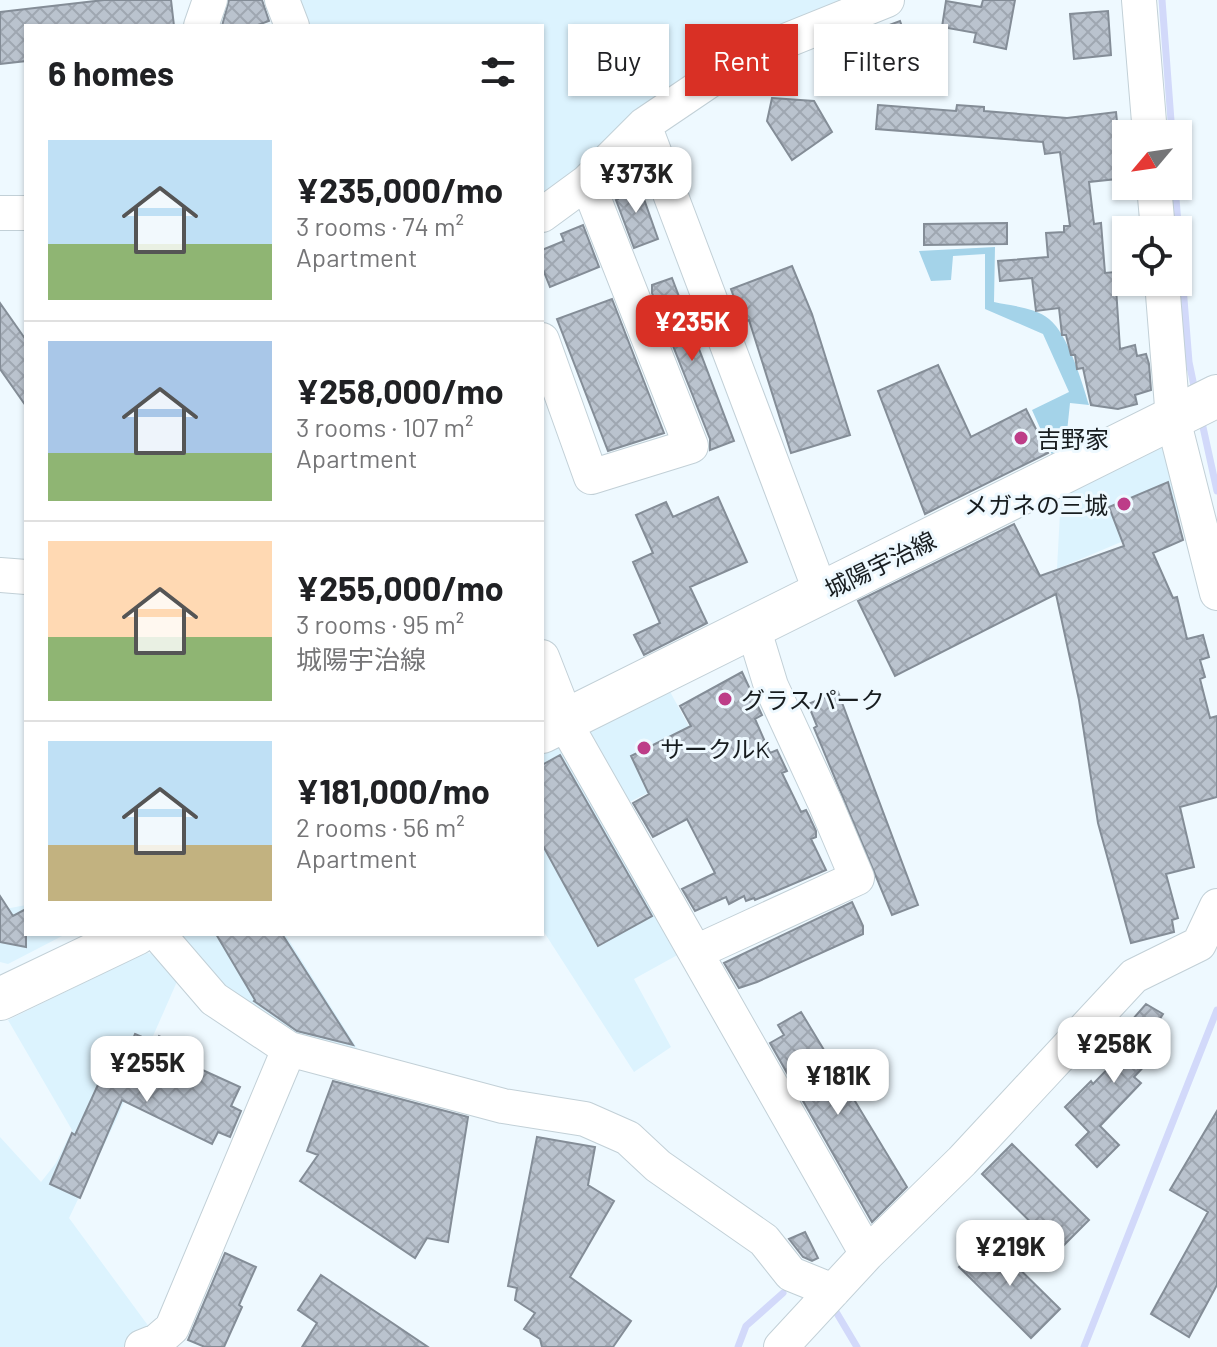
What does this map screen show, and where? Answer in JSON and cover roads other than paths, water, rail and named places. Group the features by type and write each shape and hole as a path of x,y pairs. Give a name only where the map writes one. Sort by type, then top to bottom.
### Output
{"main road":[{"name":"城陽宇治線","path":"554,726 1202,406"},
{"path":"0,999 132,936"}],"street":[{"path":"202,24 210,0"},
{"path":"282,0 291,24"},
{"path":"544,214 587,182 644,125 743,58 887,0"},
{"path":"1139,0 1149,120"},
{"path":"644,125 821,593"},
{"path":"544,346 591,477 691,446 587,182"},
{"path":"0,213 24,213"},
{"path":"1167,296 1202,406 1217,593"},
{"path":"0,575 24,577"},
{"path":"696,952 857,878 771,686 753,627"},
{"path":"544,668 554,726 696,952 867,1254"},
{"path":"781,1347 867,1254 962,1161 1134,976 1199,944 1217,906"},
{"path":"160,936 214,999 289,1049 503,1106 585,1119 628,1138 658,1166 764,1240 791,1274 833,1291"},
{"path":"142,1347 157,1341 172,1328 289,1049"}],"waterway":[{"path":"1162,0 1171,120"},
{"path":"1176,200 1189,362 1195,391"},
{"path":"1201,418 1217,491"},
{"path":"1084,1347 1217,1010"},
{"path":"738,1347 746,1326 783,1293"},
{"path":"832,1305 857,1347"}],"place":[{"name":"吉野家","path":"1021,438"},
{"name":"メガネの三城","path":"1124,504"},
{"name":"グラスパーク","path":"725,699"},
{"name":"サークルK","path":"644,748"}]}
